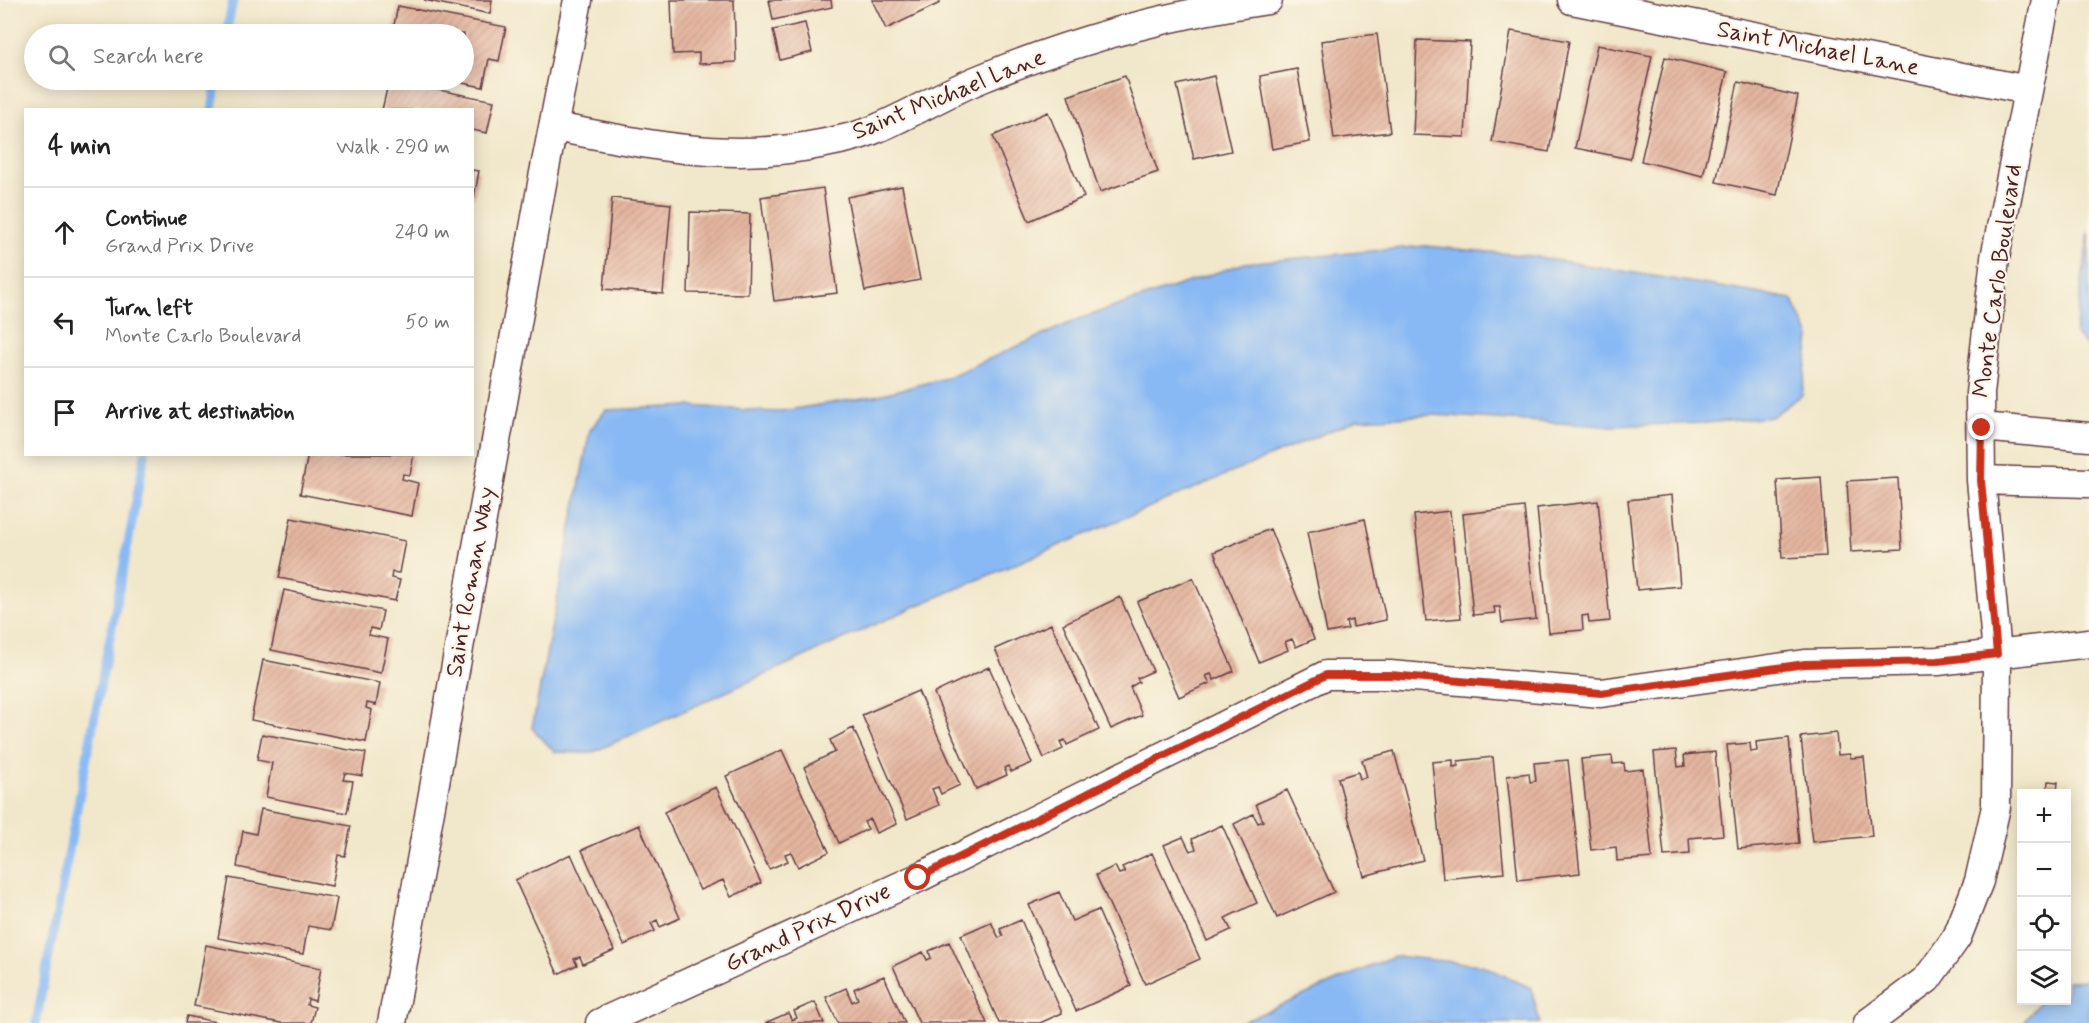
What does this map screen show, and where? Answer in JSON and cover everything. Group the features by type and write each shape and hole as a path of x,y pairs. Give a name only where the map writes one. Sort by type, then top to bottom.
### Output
{"street":[{"name":"Saint Roman Way","path":"392,1023 543,178 555,127 578,0"},
{"name":"Saint Michael Lane","path":"555,127 673,150 731,152 802,147 871,131 979,79 1091,39 1219,7 1268,0"},
{"name":"Saint Michael Lane","path":"1572,0 2028,90"},
{"name":"Monte Carlo Boulevard","path":"1868,1023 1927,979 1957,936 1979,881 1996,807 1997,654 1981,480 1980,393 1995,258 2046,0"},
{"path":"1982,428 2089,437"},
{"path":"1981,480 2089,483"},
{"name":"Grand Prix Drive","path":"600,1023 918,878 1326,675 1390,675 1601,693 1805,664 1938,661 2089,643"}],"water":[{"path":"2089,232 2089,348 2075,334"},
{"path":"1425,246 1531,256 1792,299 1810,337 1802,395 1771,417 1706,423 1607,426 1434,415 1358,419 916,606 591,753 555,752 532,728 590,430 606,410 690,406 775,412 875,396 946,378 1079,319 1245,263"},
{"path":"1394,956 1482,965 1531,988 1540,1023 1240,1023"},
{"path":"2089,980 2089,1023 2023,1023 2037,1005 2071,1005 2071,981"}],"building":[{"path":"424,0 492,0 490,14"},
{"path":"671,0 734,0 736,62 699,64 699,53 673,54"},
{"path":"769,0 831,0 832,7 773,20"},
{"path":"872,0 939,0 940,3 886,29"},
{"path":"398,6 506,27 499,61 489,59 483,87 474,85 474,24 394,24"},
{"path":"805,23 812,52 780,60 773,30"},
{"path":"1511,31 1569,41 1549,152 1492,142"},
{"path":"1377,34 1390,132 1334,139 1321,41"},
{"path":"1417,40 1470,42 1465,137 1413,135"},
{"path":"1597,45 1652,56 1630,159 1575,148"},
{"path":"1665,57 1727,72 1703,176 1641,161"},
{"path":"1297,69 1310,142 1272,149 1260,76"},
{"path":"1125,76 1158,172 1100,192 1068,96"},
{"path":"1214,76 1231,151 1194,159 1177,85"},
{"path":"1738,82 1798,96 1777,195 1716,182"},
{"path":"387,90 439,90 494,101 487,133 474,130 474,108 382,108"},
{"path":"1048,112 1084,197 1029,221 993,136"},
{"path":"474,170 479,171 474,198"},
{"path":"902,186 920,280 865,291 847,197"},
{"path":"823,188 837,293 774,301 761,197"},
{"path":"612,198 671,204 663,294 604,289"},
{"path":"690,212 750,214 748,294 688,293"},
{"path":"308,456 414,456 410,475 403,474 402,479 418,483 412,516 300,494"},
{"path":"1821,477 1826,556 1782,558 1777,480"},
{"path":"1898,478 1902,549 1851,552 1847,481"},
{"path":"1672,495 1680,586 1637,590 1628,500"},
{"path":"1598,501 1610,621 1589,623 1588,615 1582,616 1583,630 1549,633 1537,508"},
{"path":"1524,507 1536,619 1502,623 1500,607 1494,607 1495,613 1473,615 1463,514"},
{"path":"1450,511 1461,618 1426,621 1414,515"},
{"path":"291,518 405,541 399,573 392,572 391,578 400,580 395,601 279,578"},
{"path":"1365,519 1386,620 1353,627 1352,620 1346,622 1348,629 1327,633 1307,532"},
{"path":"1270,529 1314,639 1296,647 1292,639 1285,642 1288,650 1259,662 1214,552"},
{"path":"1193,578 1234,671 1214,680 1211,674 1206,676 1210,683 1179,697 1137,602"},
{"path":"284,590 383,611 379,630 370,628 369,635 388,639 381,673 271,650"},
{"path":"1120,597 1153,671 1137,678 1139,682 1130,687 1142,715 1111,729 1063,624"},
{"path":"1051,624 1099,730 1067,745 1065,740 1060,742 1063,749 1044,758 995,649"},
{"path":"263,660 380,683 376,705 367,703 366,708 372,710 366,742 251,720"},
{"path":"989,667 1032,763 1011,772 1008,766 1004,768 1007,775 976,789 934,693"},
{"path":"918,691 960,785 941,794 938,787 932,789 939,805 907,819 862,715"},
{"path":"853,728 897,824 876,833 870,819 864,822 868,829 839,843 804,767 835,752 830,740"},
{"path":"1836,733 1838,755 1850,754 1850,758 1864,757 1872,836 1812,842 1801,737"},
{"path":"262,734 366,753 362,776 345,773 343,780 353,781 347,813 266,797 272,763 257,760"},
{"path":"1789,738 1799,843 1738,849 1727,745 1750,743 1751,752 1757,751 1756,742"},
{"path":"782,750 829,852 798,867 791,852 785,854 788,861 769,869 726,776"},
{"path":"1676,750 1678,767 1685,766 1684,755 1715,752 1723,835 1689,838 1690,854 1664,856 1654,752"},
{"path":"1394,751 1423,860 1364,876 1338,778 1358,772 1360,779 1367,777 1362,760"},
{"path":"1612,756 1613,764 1624,763 1625,771 1643,769 1652,858 1617,861 1616,847 1591,850 1581,759"},
{"path":"1493,757 1504,873 1443,879 1432,762 1453,760 1453,767 1458,766 1458,761"},
{"path":"1568,760 1580,873 1518,880 1507,776 1529,773 1530,782 1536,781 1534,763"},
{"path":"2048,781 2058,782 2057,789 2047,789"},
{"path":"716,787 761,883 731,897 723,880 700,890 664,812"},
{"path":"1287,790 1334,892 1277,918 1234,824 1253,814 1258,823 1263,821 1256,804"},
{"path":"261,809 351,826 345,856 338,855 332,886 237,867 243,831 256,834"},
{"path":"639,825 680,918 660,927 657,920 651,923 655,931 624,945 582,850"},
{"path":"1222,825 1257,903 1225,918 1231,930 1207,941 1164,845 1183,837 1190,851 1196,849 1192,839"},
{"path":"1152,853 1200,959 1145,984 1096,875 1115,866 1119,874 1125,872 1122,867"},
{"path":"571,854 614,950 583,964 580,957 574,959 577,965 558,974 515,880"},
{"path":"229,878 337,898 331,930 308,926 303,954 218,938"},
{"path":"1059,892 1072,921 1098,910 1131,986 1076,1011 1029,905"},
{"path":"1021,920 1062,1013 1040,1023 999,1023 961,935 991,922 999,938 1003,936 1000,929"},
{"path":"949,942 987,1023 919,1023 893,966 923,952 927,960 931,958 929,951"},
{"path":"206,945 321,968 315,1001 308,999 307,1005 315,1007 311,1023 281,1023 194,1006"},
{"path":"884,976 905,1023 838,1023 826,997 846,988 852,1002 858,999 854,989"},
{"path":"815,1002 824,1023 765,1023 788,1013 792,1020 797,1018 794,1011"},
{"path":"187,1016 216,1022 216,1023 185,1023"}],"waterway":[{"path":"228,24 233,0"},
{"path":"212,108 215,90"},
{"path":"36,1023 145,456"}],"route":[{"path":"918,878 1326,675 1390,675 1518,684 1601,693 1805,664 1938,661 1997,654 1981,480 1982,428"}]}
